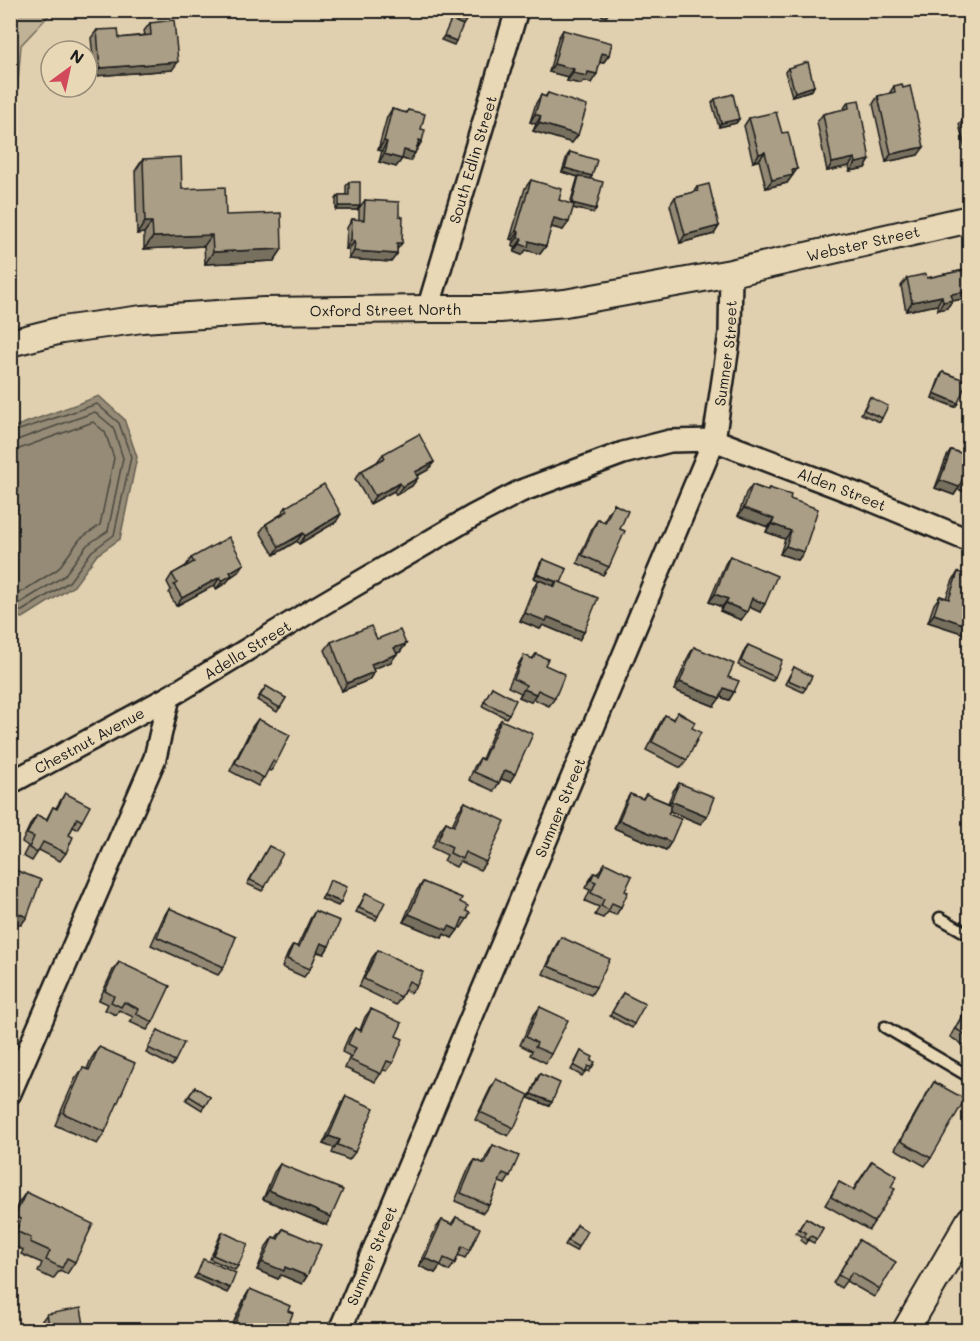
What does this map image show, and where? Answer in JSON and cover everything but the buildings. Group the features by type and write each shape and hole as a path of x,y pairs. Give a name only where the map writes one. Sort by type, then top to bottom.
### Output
{"street":[{"name":"South Edlin Street","path":"428,309 517,10"},
{"name":"Webster Street","path":"759,267 969,219"},
{"name":"Oxford Street North","path":"10,343 62,330 142,319 264,311 500,309 565,303 759,267"},
{"name":"Sumner Street","path":"340,1330 714,440 730,333 731,273"},
{"name":"Alden Street","path":"714,440 859,495 969,541"},
{"name":"Adella Street","path":"169,697 421,546 521,491 623,453 670,441 714,440"},
{"name":"Chestnut Avenue","path":"10,783 169,697"},
{"path":"10,1093 155,758 169,697"},
{"path":"906,1330 969,1220"}],"lane":[{"path":"940,918 969,935"},
{"path":"885,1027 969,1077"}],"shaded area":[{"path":"11,10 53,11 21,45 14,132 11,138"}],"water":[{"path":"99,396 124,419 137,457 120,539 97,555 74,586 23,618 11,616 11,428"}]}
